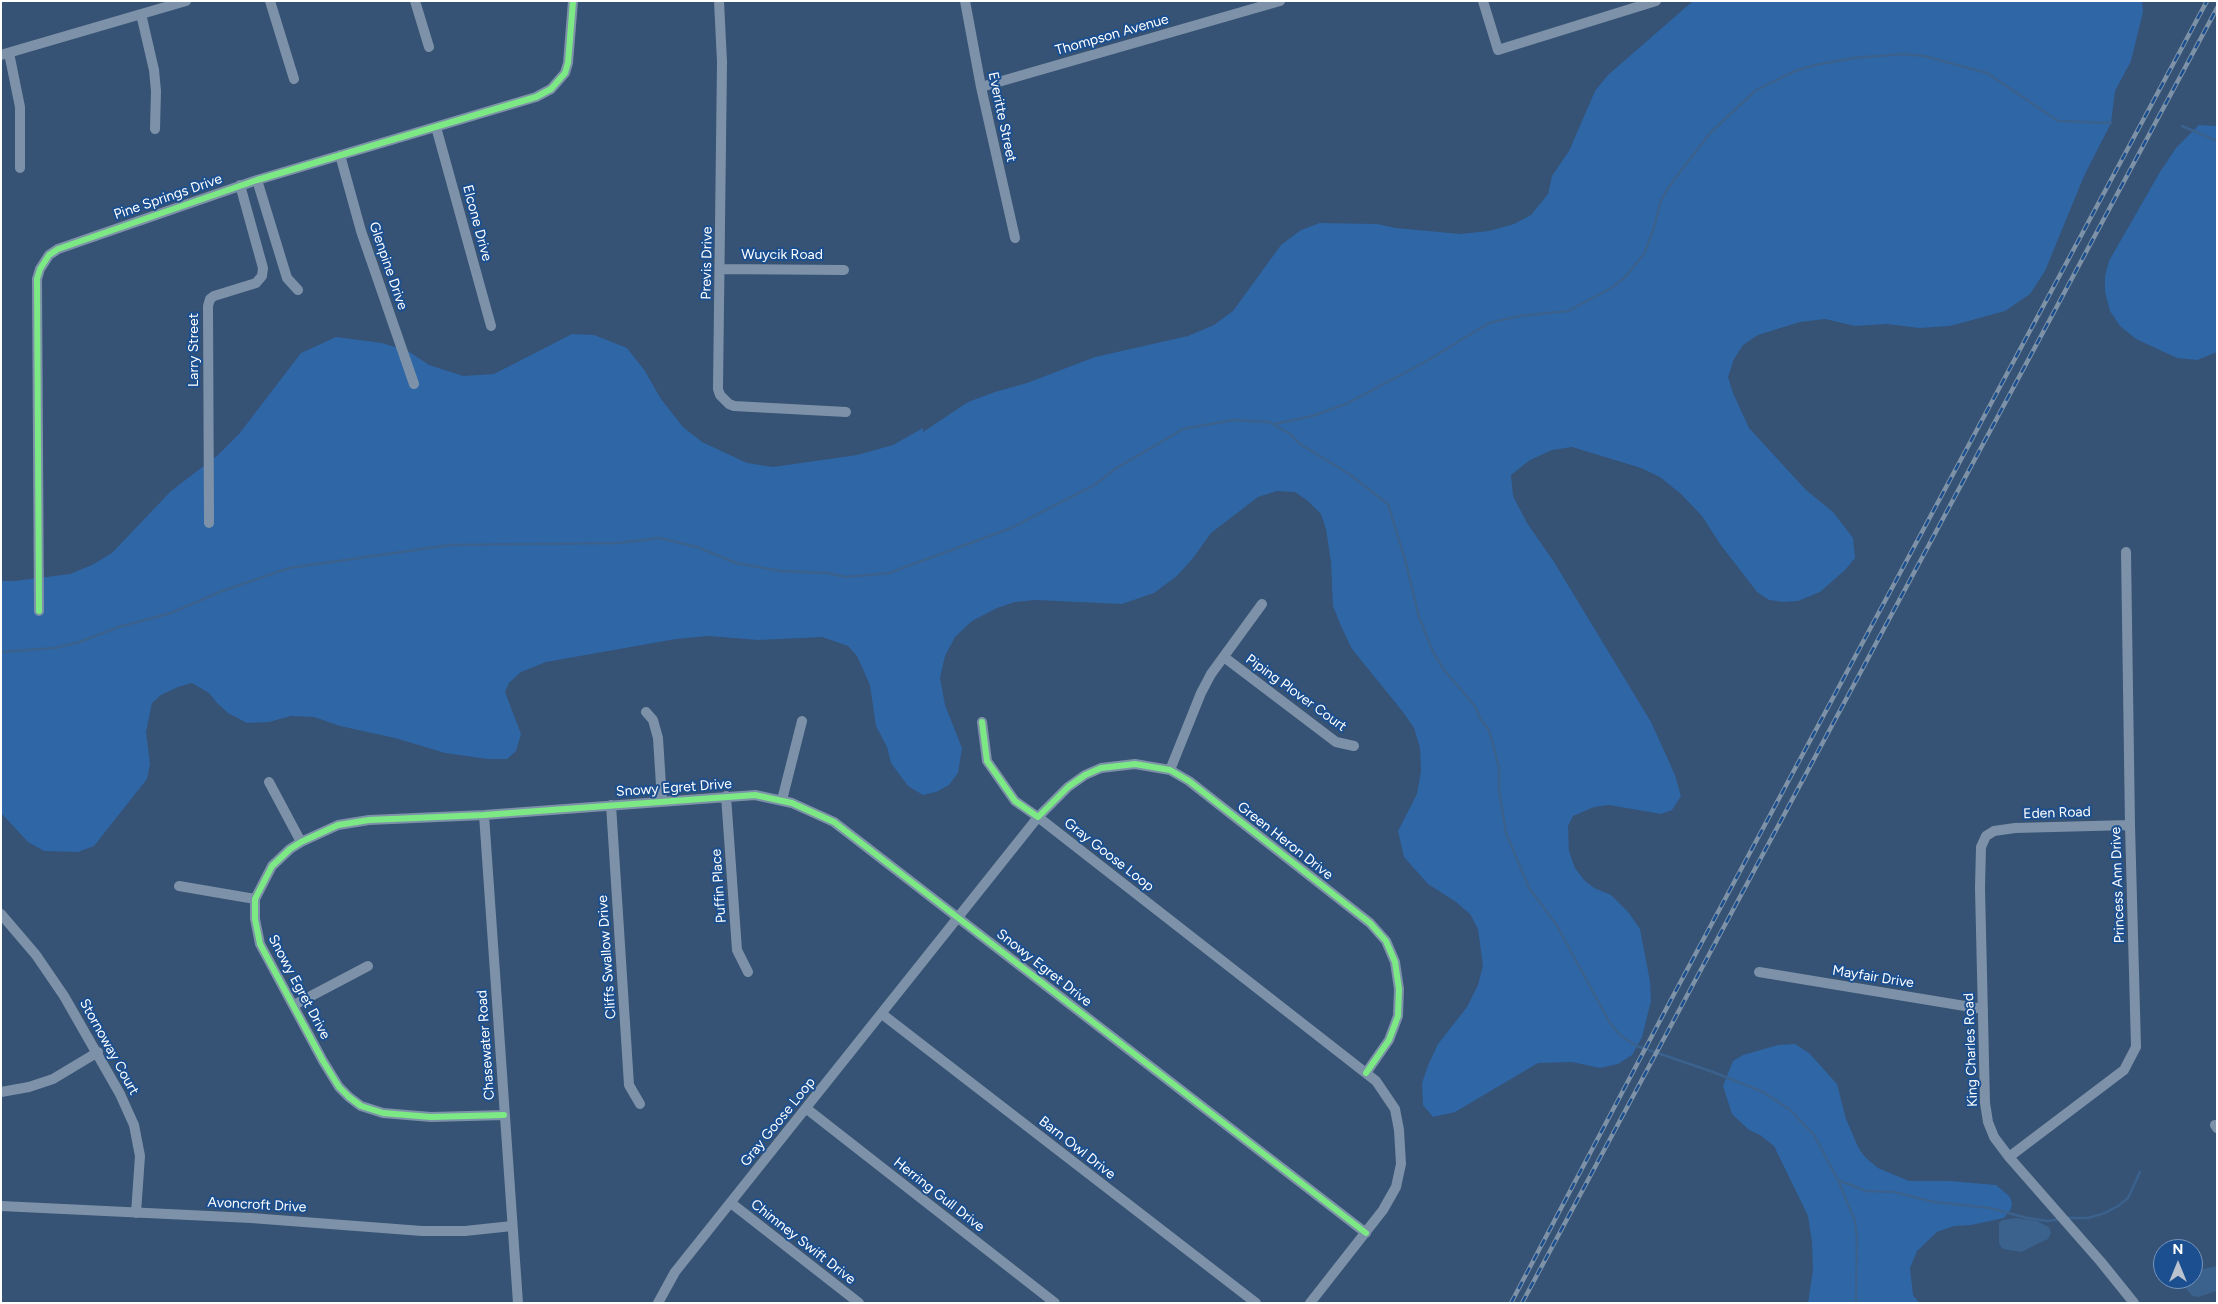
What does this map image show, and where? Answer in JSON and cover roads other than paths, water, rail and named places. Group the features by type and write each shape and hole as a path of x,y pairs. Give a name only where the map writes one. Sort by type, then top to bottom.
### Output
{"street":[{"path":"20,168 20,107 5,54 186,1"},
{"path":"270,1 294,79"},
{"path":"415,1 429,47"},
{"name":"Pine Springs Drive","path":"39,611 37,279 40,269 49,255 58,249 240,185 536,97 559,82 568,64 573,1"},
{"name":"Previs Drive","path":"719,1 722,62 718,389 724,400 734,406 846,412"},
{"name":"Everitte Street","path":"965,1 981,87 1015,238"},
{"name":"Thompson Avenue","path":"981,87 1280,1"},
{"path":"1483,1 1498,50 1656,1"},
{"path":"141,14 154,70 156,91 155,129"},
{"name":"Elcone Drive","path":"436,127 491,326"},
{"name":"Glenpine Drive","path":"340,155 362,231 414,384"},
{"path":"257,180 287,278 298,290"},
{"name":"Larry Street","path":"209,523 208,306 210,299 214,296 256,283 262,276 263,268 240,185"},
{"name":"Wuycik Road","path":"720,269 844,270"},
{"name":"Princess Ann Drive","path":"2009,1157 2124,1070 2136,1047 2126,552"},
{"path":"1170,770 1210,674 1262,604"},
{"name":"Piping Plover Court","path":"1224,657 1336,742 1354,746"},
{"path":"646,712 653,720 658,738 662,801"},
{"path":"782,800 802,721"},
{"path":"982,722 987,761 1015,801 1038,817"},
{"name":"Green Heron Drive","path":"1038,817 1068,787 1085,774 1101,768 1135,764 1170,770 1189,781 1370,922 1386,941 1395,962 1399,989 1398,1016 1389,1040 1366,1073"},
{"path":"269,782 301,842"},
{"name":"Snowy Egret Drive","path":"504,1115 406,1116 383,1113 361,1106 339,1086 260,944 255,919 255,899 272,866 290,849 301,842 338,825 369,820 484,815 755,795 782,800 813,811 834,822 1238,1136 1366,1232"},
{"name":"Puffin Place","path":"726,796 737,950 748,972"},
{"name":"Cliffs Swallow Drive","path":"611,805 630,1085 640,1104"},
{"name":"Chasewater Road","path":"484,815 518,1303"},
{"name":"Gray Goose Loop","path":"658,1303 675,1272 807,1109 1038,817 1376,1081 1395,1109 1399,1130 1401,1164 1396,1187 1383,1210 1310,1303"},
{"name":"Eden Road","path":"1986,836 1994,831 2015,828 2130,824"},
{"name":"King Charles Road","path":"1986,836 1980,847 1984,1104 1988,1122 1994,1137 2009,1157 2101,1262 2134,1303"},
{"path":"179,886 255,899"},
{"name":"Stornoway Court","path":"1,914 36,955 64,996 98,1052 134,1125 140,1156 136,1213"},
{"path":"294,1005 368,966"},
{"name":"Mayfair Drive","path":"1759,972 1982,1009"},
{"name":"Barn Owl Drive","path":"882,1014 1256,1303"},
{"path":"1,1092 53,1079 98,1052"},
{"name":"Herring Gull Drive","path":"807,1109 1056,1303"},
{"name":"Chimney Swift Drive","path":"731,1204 859,1303"},
{"name":"Avoncroft Drive","path":"1,1206 251,1218 422,1231 465,1231 512,1226"}],"waterway":[{"path":"1275,424 1312,416 1346,404 1425,362 1489,323 1519,316 1568,311 1613,287 1625,277 1644,254 1653,231 1661,200 1673,181 1711,132 1756,90 1795,71 1815,65 1854,58 1903,54 1924,56 1987,73 2058,121 2111,123"},
{"path":"2182,126 2217,141"},
{"path":"1,652 55,648 79,642 119,627 171,613 222,591 289,568 450,545 618,543 659,538 697,547 736,563 780,571 827,573 846,577 889,573 1011,528 1096,484 1115,469 1183,429 1233,420 1269,422 1290,434 1300,444 1349,474 1388,504 1406,563 1419,617 1433,652 1444,670 1475,706 1480,718 1489,730 1499,767 1499,790 1506,833 1529,888 1556,924 1610,1023 1621,1036 1637,1046 1713,1072 1763,1092 1790,1110 1814,1135 1838,1180 1855,1221 1857,1239 1856,1303"},
{"path":"2065,1218 2088,1218 2105,1213 2118,1206 2128,1198 2140,1172"},
{"path":"1838,1180 1866,1191 1894,1192 1934,1202 1990,1208 2027,1218 2048,1221 2060,1219"}],"railway":[{"path":"1511,1303 1673,996 2207,1"},
{"path":"1522,1303 2217,8"}]}
